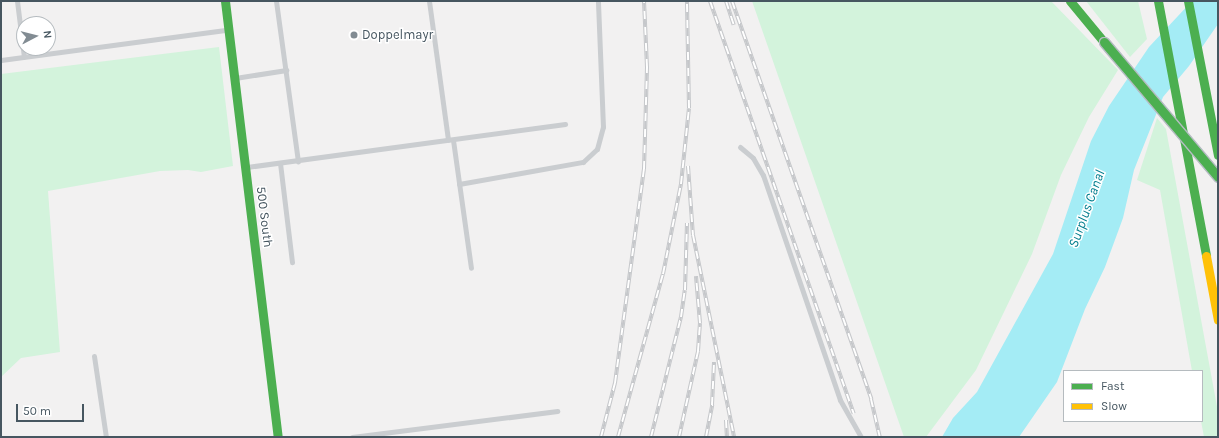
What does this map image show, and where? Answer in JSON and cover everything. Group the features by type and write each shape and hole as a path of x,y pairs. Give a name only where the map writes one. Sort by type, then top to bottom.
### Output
{"main road":[{"name":"500 South","path":"224,1 278,437"},
{"path":"1070,1 1218,177"},
{"path":"1158,1 1218,320"},
{"path":"1188,1 1218,155"},
{"path":"1202,69 1218,111"}],"lane":[{"path":"17,1 24,57"},
{"path":"276,1 298,162"},
{"path":"429,1 471,268"},
{"path":"459,184 583,162 597,150 603,127 598,1"},
{"path":"1,60 228,30"},
{"path":"234,78 286,70"},
{"path":"245,167 298,162 565,124"},
{"path":"740,147 753,158 763,175 840,400 861,437"},
{"path":"280,164 292,262"},
{"path":"94,356 106,437"},
{"path":"352,437 557,412"}],"green space":[{"path":"752,1 1051,1 1118,70 1089,117 1061,175 1032,254 976,370 926,437 904,437"},
{"path":"1086,1 1138,1 1147,39 1130,57"},
{"path":"219,47 233,166 201,172 188,170 160,171 48,191 60,352 21,358 1,377 1,74"},
{"path":"1157,118 1166,129 1218,412 1218,437 1204,437 1201,422 1203,422 1203,370 1192,370 1160,190 1137,180"}],"water":[{"name":"Surplus Canal","path":"1192,1 1218,1 1218,24 1189,66 1163,97 1134,170 1123,218 1105,267 1085,309 1057,382 1019,437 942,437 953,418 977,392 1053,254 1091,141 1109,106 1149,47"}],"railway":[{"path":"601,437 615,383 644,169 647,67 644,1"},
{"path":"618,437 663,274 681,184 689,108 687,1"},
{"path":"710,1 854,414"},
{"path":"726,1 734,25"},
{"path":"732,1 871,399 880,437"},
{"path":"688,166 693,235 734,437"},
{"path":"651,437 681,317 685,290 687,223"},
{"path":"679,437 698,351 700,323 696,276"},
{"path":"706,437 712,405 714,362"},
{"path":"726,420 727,437"}],"traffic: fast":[{"path":"225,1 278,437"},
{"path":"1070,1 1104,42"},
{"path":"1158,1 1206,256"},
{"path":"1188,1 1218,155"},
{"path":"1104,42 1218,177"}],"traffic: slow":[{"path":"1206,256 1218,320"}],"place":[{"name":"Doppelmayr","path":"354,35"}]}
